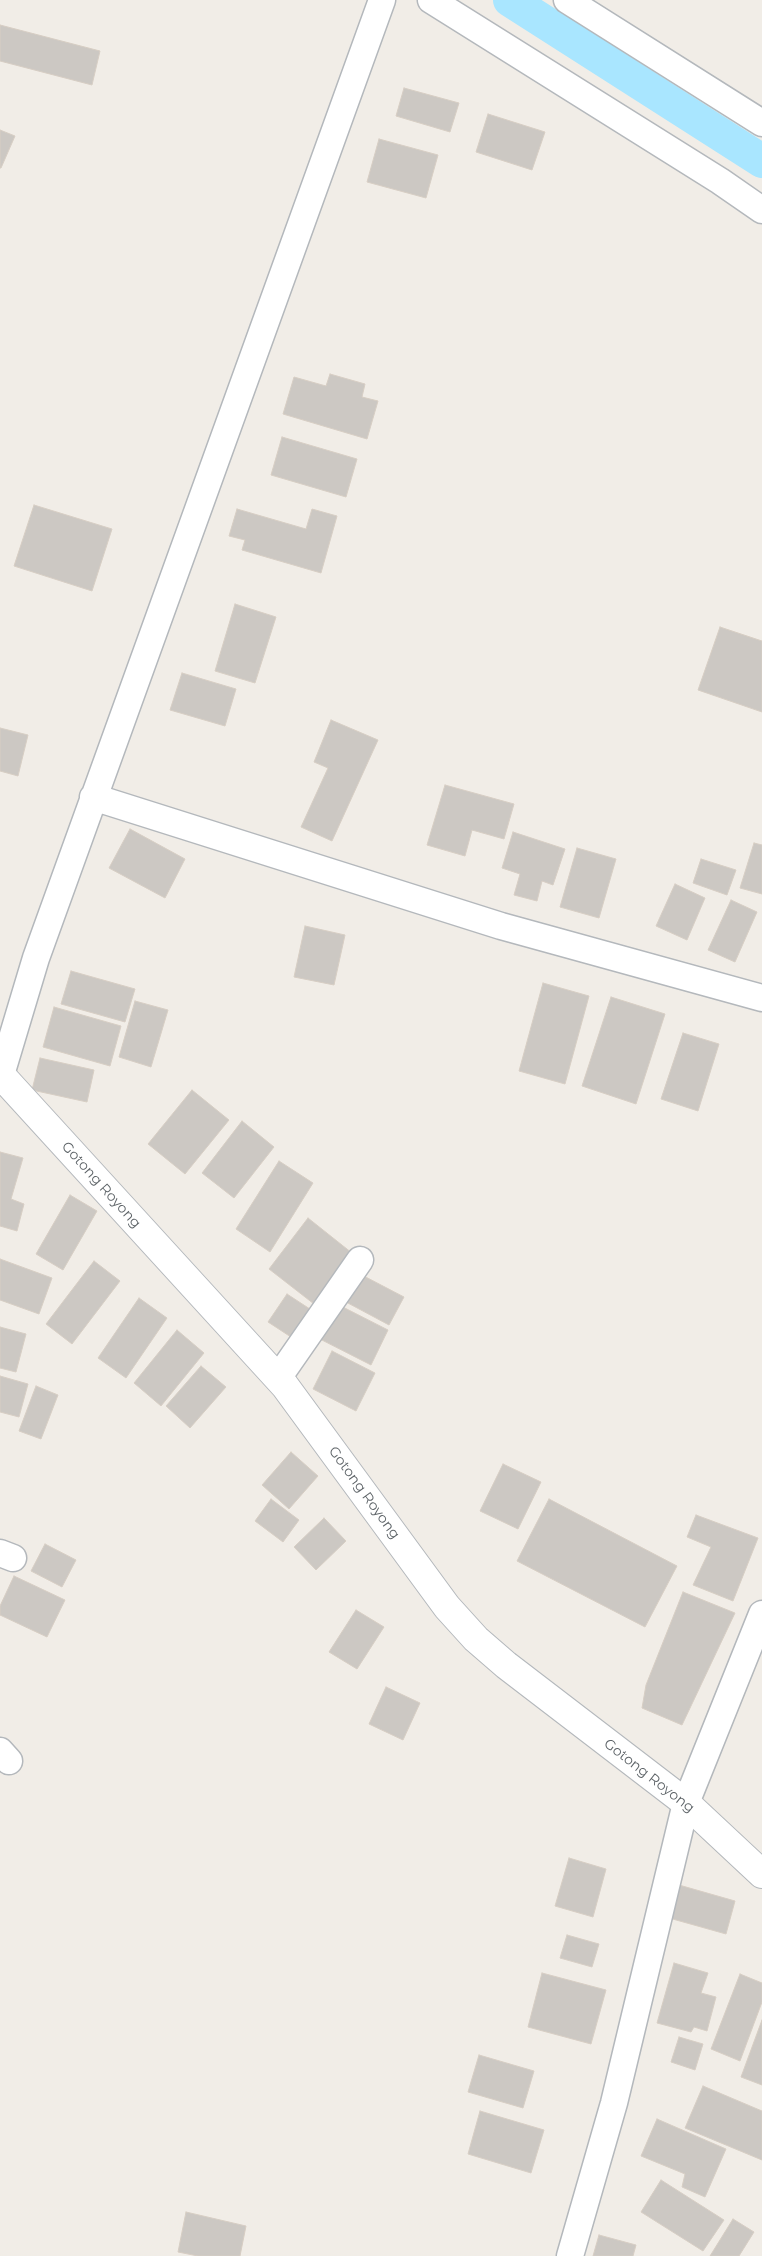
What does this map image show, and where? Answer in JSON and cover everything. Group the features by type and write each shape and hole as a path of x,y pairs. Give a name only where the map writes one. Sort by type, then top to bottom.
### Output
{"street":[{"path":"0,1076 36,958 382,0"},
{"path":"431,0 720,181 762,210"},
{"path":"567,0 762,124"},
{"path":"94,798 501,926 762,998"},
{"name":"Gotong Royong","path":"0,1076 278,1378 447,1607 476,1639 506,1665 686,1803 762,1874"},
{"path":"278,1378 360,1260"},
{"path":"570,2256 614,2102 686,1803 762,1614"}],"building":[{"path":"0,25 100,51 92,85 0,61"},
{"path":"404,88 459,103 450,132 396,116"},
{"path":"488,114 545,132 532,170 476,152"},
{"path":"0,130 15,136 1,168 0,168"},
{"path":"379,139 438,155 426,198 367,182"},
{"path":"330,374 365,384 362,397 378,401 367,439 283,414 294,377 326,386"},
{"path":"282,437 357,459 346,497 271,475"},
{"path":"34,505 112,529 92,591 14,566"},
{"path":"237,509 306,529 312,509 337,516 321,573 242,550 245,540 229,536"},
{"path":"235,604 276,617 255,683 215,671"},
{"path":"720,627 762,641 762,712 698,690"},
{"path":"182,673 236,689 225,726 170,710"},
{"path":"331,720 378,740 332,841 301,827 328,768 314,762"},
{"path":"0,728 28,735 18,776 0,771"},
{"path":"445,785 514,804 504,839 472,830 465,856 427,845"},
{"path":"130,829 185,859 165,898 109,868"},
{"path":"513,832 565,849 553,885 542,881 537,901 514,895 520,874 502,868"},
{"path":"754,843 762,845 762,894 740,888"},
{"path":"577,848 616,859 599,918 560,907"},
{"path":"701,859 736,870 727,895 693,883"},
{"path":"675,884 705,898 687,940 656,926"},
{"path":"731,900 757,912 735,962 708,950"},
{"path":"305,926 345,935 334,985 294,977"},
{"path":"71,971 135,989 125,1022 61,1004"},
{"path":"543,983 589,996 565,1084 519,1071"},
{"path":"611,997 665,1014 636,1104 582,1086"},
{"path":"135,1001 168,1010 151,1067 119,1057"},
{"path":"54,1007 121,1026 110,1066 43,1047"},
{"path":"683,1033 719,1044 698,1111 661,1099"},
{"path":"40,1058 94,1070 87,1102 32,1090"},
{"path":"192,1090 229,1120 185,1174 148,1144"},
{"path":"242,1121 274,1147 234,1198 202,1173"},
{"path":"0,1152 23,1158 11,1199 24,1204 17,1231 0,1226"},
{"path":"279,1161 313,1183 270,1252 236,1229"},
{"path":"70,1195 97,1211 63,1270 36,1254"},
{"path":"308,1218 352,1253 314,1304 269,1269"},
{"path":"0,1259 52,1278 39,1314 0,1300"},
{"path":"94,1261 120,1281 72,1344 46,1324"},
{"path":"360,1274 404,1297 389,1325 346,1302"},
{"path":"287,1294 313,1311 294,1339 268,1322"},
{"path":"139,1298 167,1318 126,1378 98,1358"},
{"path":"333,1302 388,1330 371,1365 316,1337"},
{"path":"0,1327 26,1334 16,1372 0,1368"},
{"path":"177,1330 204,1353 161,1406 134,1383"},
{"path":"332,1351 375,1373 356,1411 313,1389"},
{"path":"201,1366 226,1387 190,1428 166,1406"},
{"path":"0,1376 28,1384 19,1417 0,1412"},
{"path":"36,1386 58,1395 41,1439 19,1431"},
{"path":"291,1452 318,1476 289,1509 262,1485"},
{"path":"503,1464 541,1482 518,1529 480,1511"},
{"path":"271,1499 299,1520 283,1542 255,1521"},
{"path":"549,1499 677,1566 645,1627 517,1561"},
{"path":"696,1515 758,1538 733,1601 693,1585 711,1547 687,1537"},
{"path":"324,1518 346,1541 316,1570 294,1547"},
{"path":"45,1544 76,1560 62,1587 31,1571"},
{"path":"14,1576 65,1600 47,1637 0,1615 0,1606"},
{"path":"683,1592 735,1613 682,1725 642,1708 646,1685"},
{"path":"356,1610 384,1627 357,1669 329,1652"},
{"path":"386,1687 420,1703 403,1740 369,1724"},
{"path":"569,1858 606,1869 593,1917 555,1906"},
{"path":"679,1885 735,1901 726,1934 669,1918"},
{"path":"567,1935 599,1944 592,1967 560,1958"},
{"path":"674,1963 708,1973 701,1993 716,1997 707,2031 694,2027 691,2032 657,2023"},
{"path":"542,1973 606,1990 591,2044 528,2027"},
{"path":"740,1974 762,1983 762,2002 740,2061 711,2049"},
{"path":"762,2020 762,2085 741,2077"},
{"path":"679,2037 703,2044 695,2070 671,2062"},
{"path":"479,2055 534,2071 523,2108 468,2092"},
{"path":"703,2086 762,2111 762,2160 685,2128"},
{"path":"480,2111 544,2130 531,2173 468,2154"},
{"path":"657,2119 726,2149 705,2197 682,2187 685,2174 641,2156"},
{"path":"661,2180 724,2220 703,2251 641,2212"},
{"path":"186,2212 246,2226 240,2256 198,2256 178,2252"},
{"path":"733,2219 754,2232 739,2256 710,2256"},
{"path":"599,2235 636,2245 633,2256 593,2256"}],"waterway":[{"path":"510,0 762,161"}]}
